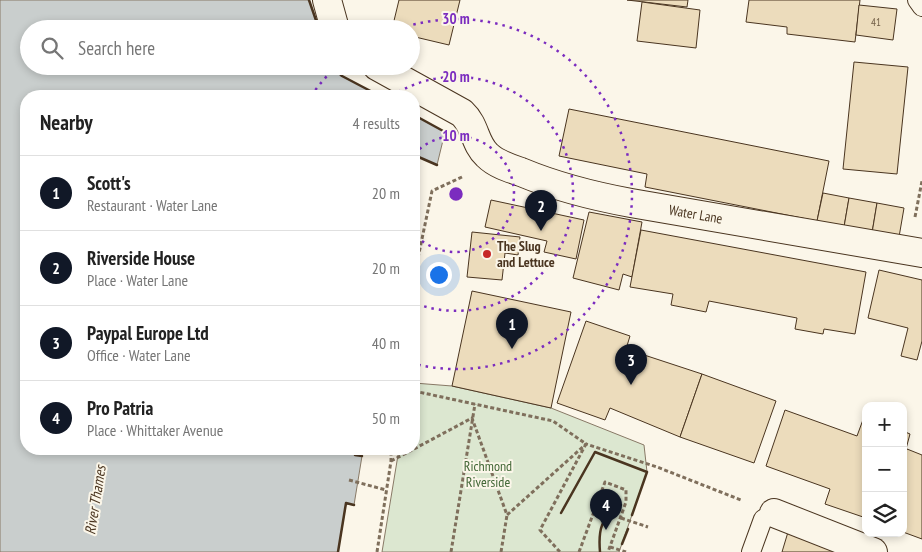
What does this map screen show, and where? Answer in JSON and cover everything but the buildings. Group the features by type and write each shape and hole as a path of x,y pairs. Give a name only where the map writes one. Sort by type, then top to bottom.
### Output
{"street":[{"path":"326,0 332,20"},
{"path":"393,75 462,113 474,129 480,148"},
{"name":"Water Lane","path":"480,148 496,163 551,184 591,196 922,253"},
{"path":"774,514 873,552"}],"lane":[{"path":"917,0 922,7"},
{"path":"751,552 763,519 774,514"}],"path":[{"path":"420,248 432,191 460,180 477,164 480,148"},
{"path":"920,195 922,181"},
{"path":"420,392 552,421 586,444 657,467 774,514"},
{"path":"451,552 475,404"},
{"path":"420,446 472,418"},
{"path":"472,418 507,515 501,552"},
{"path":"507,515 586,444"},
{"path":"560,552 540,530 586,444"},
{"path":"378,552 391,455"},
{"path":"391,461 402,455"},
{"path":"349,480 386,490"},
{"path":"579,552 605,482 626,490 626,502 608,552"},
{"path":"621,518 648,527"},
{"path":"610,547 626,552"}],"green space":[{"name":"Richmond Riverside","path":"420,383 452,386 551,408 644,445 647,472 619,552 382,552 398,455 420,455"}],"water":[{"name":"River Thames","path":"0,0 309,0 316,20 20,20 20,75 341,75 369,90 20,90 20,455 362,456 354,505 346,504 338,552 0,552"},
{"path":"420,118 445,132 437,165 420,158"}],"wall":[{"path":"309,0 316,20"},
{"path":"341,75 369,90"},
{"path":"420,118 445,132"},
{"path":"420,158 437,165"},
{"path":"561,513 595,452 647,472 632,515"},
{"path":"355,455 362,456"},
{"path":"338,552 346,503 354,505"},
{"path":"600,552 600,530 602,525 609,515 621,505"},
{"path":"622,544 628,529"}],"place":[{"name":"Riverside House","path":"541,231"},
{"name":"The Slug and Lettuce","path":"487,254"},
{"name":"Scott's","path":"512,349"},
{"name":"Paypal Europe Ltd","path":"631,385"},
{"name":"Pro Patria","path":"606,530"}]}
